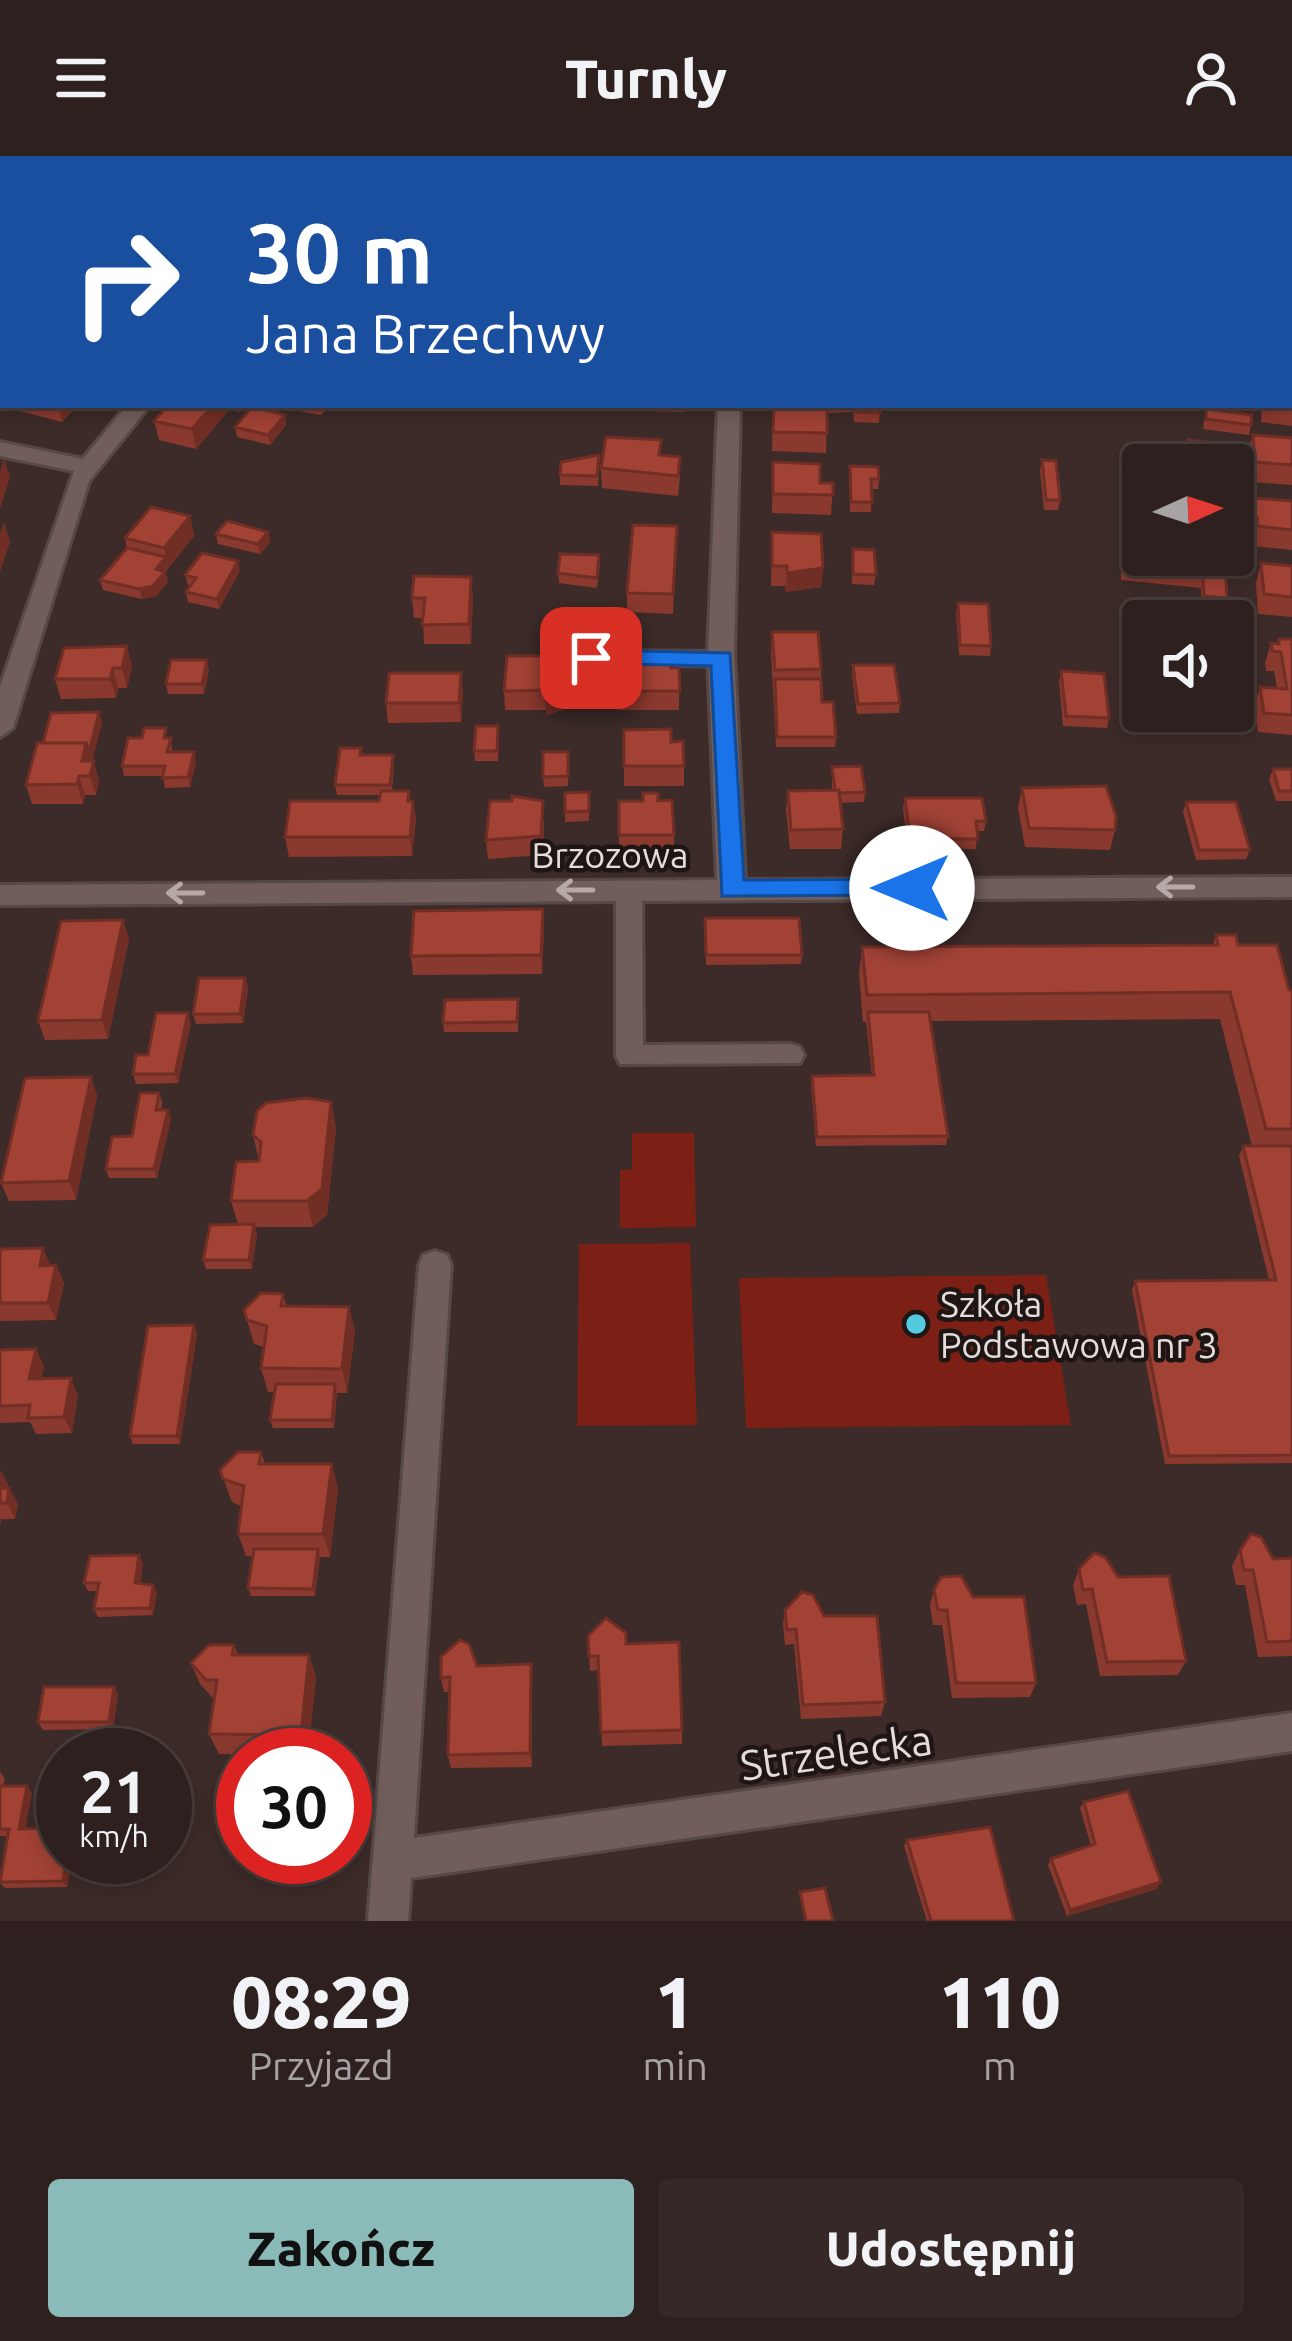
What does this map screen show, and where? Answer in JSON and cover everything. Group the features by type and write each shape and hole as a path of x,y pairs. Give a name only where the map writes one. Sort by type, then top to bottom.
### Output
{"street":[{"path":"0,728 85,466 136,408"},
{"path":"729,408 722,659 731,889"},
{"path":"0,449 85,466"},
{"name":"Brzozowa","path":"0,895 1292,887"},
{"path":"388,1921 435,1265"},
{"name":"Strzelecka","path":"392,1861 1292,1732"}],"lane":[{"path":"591,658 722,659"},
{"path":"629,890 630,1056 790,1055"}],"shaded area":[{"path":"632,1133 694,1133 696,1227 620,1228 620,1170 632,1169"},
{"path":"690,1243 697,1425 577,1426 579,1244"},
{"path":"1046,1275 1071,1425 746,1428 739,1278"}],"building":[{"path":"165,408 210,408 192,429 154,421"},
{"path":"251,408 285,415 268,435 235,427"},
{"path":"774,408 827,408 827,433 773,432"},
{"path":"855,408 880,408 880,413 855,412"},
{"path":"1206,409 1252,415 1251,425 1206,419"},
{"path":"1253,435 1292,438 1292,465 1254,462"},
{"path":"606,437 661,440 659,455 680,457 678,476 601,468"},
{"path":"599,455 597,476 560,475 561,462"},
{"path":"1042,460 1056,461 1060,500 1046,500"},
{"path":"773,462 820,464 820,483 833,483 833,495 773,494"},
{"path":"850,466 878,467 879,479 871,479 872,502 851,502"},
{"path":"1254,498 1292,501 1292,530 1258,526"},
{"path":"151,507 190,516 164,548 125,538"},
{"path":"227,521 268,532 258,544 216,534"},
{"path":"633,525 677,526 673,594 627,593"},
{"path":"772,532 821,534 823,568 787,573 787,566 772,566"},
{"path":"127,548 166,557 156,569 165,572 153,586 139,589 100,580"},
{"path":"853,549 874,550 876,575 853,574"},
{"path":"202,553 238,561 217,599 186,592 196,578 185,575"},
{"path":"560,554 599,555 597,578 558,573"},
{"path":"1261,563 1292,566 1292,597 1264,594"},
{"path":"414,576 471,577 469,624 422,625 425,598 412,598"},
{"path":"1183,576 1226,576 1227,598 1204,596 1203,578"},
{"path":"958,603 988,604 991,646 960,645"},
{"path":"772,632 818,632 821,669 775,670"},
{"path":"1279,639 1292,639 1292,715 1264,713 1260,687 1287,689 1281,652 1272,651 1271,643 1279,644"},
{"path":"127,646 122,668 113,668 110,679 55,679 64,648"},
{"path":"507,656 553,656 552,667 563,666 562,690 545,695 546,690 504,691"},
{"path":"626,657 671,661 671,668 679,668 680,691 618,691"},
{"path":"171,660 207,660 202,684 166,684"},
{"path":"853,665 894,665 900,703 858,704"},
{"path":"1061,671 1104,674 1109,718 1066,716"},
{"path":"389,673 461,673 459,703 386,703"},
{"path":"775,679 821,679 822,702 833,702 836,737 777,737"},
{"path":"99,712 89,752 86,743 43,743 51,713"},
{"path":"476,726 498,726 497,751 474,751"},
{"path":"144,728 166,728 164,738 171,738 167,752 194,752 188,777 162,778 165,766 122,766 128,738 142,738"},
{"path":"671,729 671,742 683,741 684,766 624,766 624,730"},
{"path":"37,743 86,743 82,761 94,761 90,776 79,776 77,784 26,785"},
{"path":"340,748 361,748 360,755 393,755 390,785 335,785"},
{"path":"543,752 568,752 568,776 543,777"},
{"path":"861,766 865,792 835,790 832,767"},
{"path":"1273,769 1292,769 1292,791 1279,791"},
{"path":"1106,786 1116,816 1115,830 1029,828 1022,788"},
{"path":"839,790 843,829 791,830 788,791"},
{"path":"381,791 409,791 408,801 413,801 410,837 285,837 290,801 379,801"},
{"path":"589,792 589,811 565,812 565,793"},
{"path":"643,793 658,793 658,801 672,800 674,835 619,835 619,801 643,801"},
{"path":"512,796 543,801 541,836 486,840 490,801 512,801"},
{"path":"905,798 982,798 986,821 976,821 978,839 910,839"},
{"path":"1186,802 1236,802 1250,850 1199,850"},
{"path":"543,909 541,955 411,956 414,911"},
{"path":"705,918 799,918 802,955 706,955"},
{"path":"123,920 102,1020 38,1021 61,921"},
{"path":"1216,935 1236,935 1238,945 1277,945 1292,990 1292,1129 1266,1129 1230,992 867,995 862,947 1218,945"},
{"path":"199,978 245,978 240,1014 193,1014"},
{"path":"518,999 517,1022 443,1023 445,1000"},
{"path":"868,1012 929,1012 948,1136 817,1137 812,1076 874,1075"},
{"path":"156,1013 188,1013 175,1074 133,1074 136,1055 148,1055"},
{"path":"91,1077 69,1181 1,1183 25,1078"},
{"path":"140,1093 159,1093 156,1110 168,1110 154,1169 106,1169 112,1137 132,1136"},
{"path":"307,1098 331,1102 322,1189 307,1201 231,1201 236,1162 259,1161 261,1142 253,1135 257,1111 266,1103"},
{"path":"1243,1146 1292,1146 1292,1455 1169,1456 1135,1281 1276,1280"},
{"path":"254,1224 249,1260 203,1260 210,1225"},
{"path":"43,1248 40,1266 56,1265 48,1303 0,1303 0,1249"},
{"path":"261,1293 283,1294 281,1306 349,1307 342,1369 261,1368 267,1326 247,1320 244,1310"},
{"path":"194,1325 177,1436 130,1436 148,1326"},
{"path":"36,1349 29,1379 71,1378 64,1417 28,1418 30,1405 0,1406 0,1350"},
{"path":"276,1384 335,1384 332,1420 270,1420"},
{"path":"238,1452 261,1452 259,1464 332,1464 323,1534 238,1534 244,1486 223,1479 220,1470"},
{"path":"0,1488 9,1488 7,1503 0,1503"},
{"path":"1251,1534 1261,1537 1273,1559 1292,1558 1292,1641 1267,1642 1253,1570 1244,1570 1240,1550"},
{"path":"254,1549 318,1549 313,1589 248,1588"},
{"path":"1094,1553 1105,1557 1118,1577 1169,1576 1186,1661 1107,1662 1092,1589 1083,1590 1079,1569"},
{"path":"139,1555 135,1583 153,1585 150,1608 94,1609 99,1583 84,1583 90,1556"},
{"path":"961,1576 973,1597 1024,1597 1036,1683 956,1683 947,1610 938,1610 934,1590 941,1577"},
{"path":"802,1592 813,1595 824,1616 877,1616 885,1702 803,1705 796,1629 787,1630 785,1610"},
{"path":"606,1618 626,1633 626,1644 679,1642 682,1730 601,1732 598,1656 589,1656 588,1636"},
{"path":"460,1640 469,1644 477,1666 531,1664 530,1753 448,1755 450,1677 441,1678 441,1657"},
{"path":"209,1645 234,1645 232,1655 309,1655 302,1728 216,1728 216,1734 209,1734 217,1680 206,1680 191,1663"},
{"path":"44,1687 114,1687 109,1722 38,1722"},
{"path":"0,1786 27,1786 19,1829 36,1829 36,1881 0,1882 9,1829 0,1829"},
{"path":"1128,1791 1161,1882 1070,1910 1051,1859 1095,1844 1084,1802"},
{"path":"990,1827 1014,1921 931,1921 907,1840"},
{"path":"825,1888 833,1921 806,1921 800,1892"}],"place":[{"name":"Szkoła Podstawowa nr 3","path":"916,1324"}],"route":[{"path":"591,658 722,659 731,889 912,888"}]}
